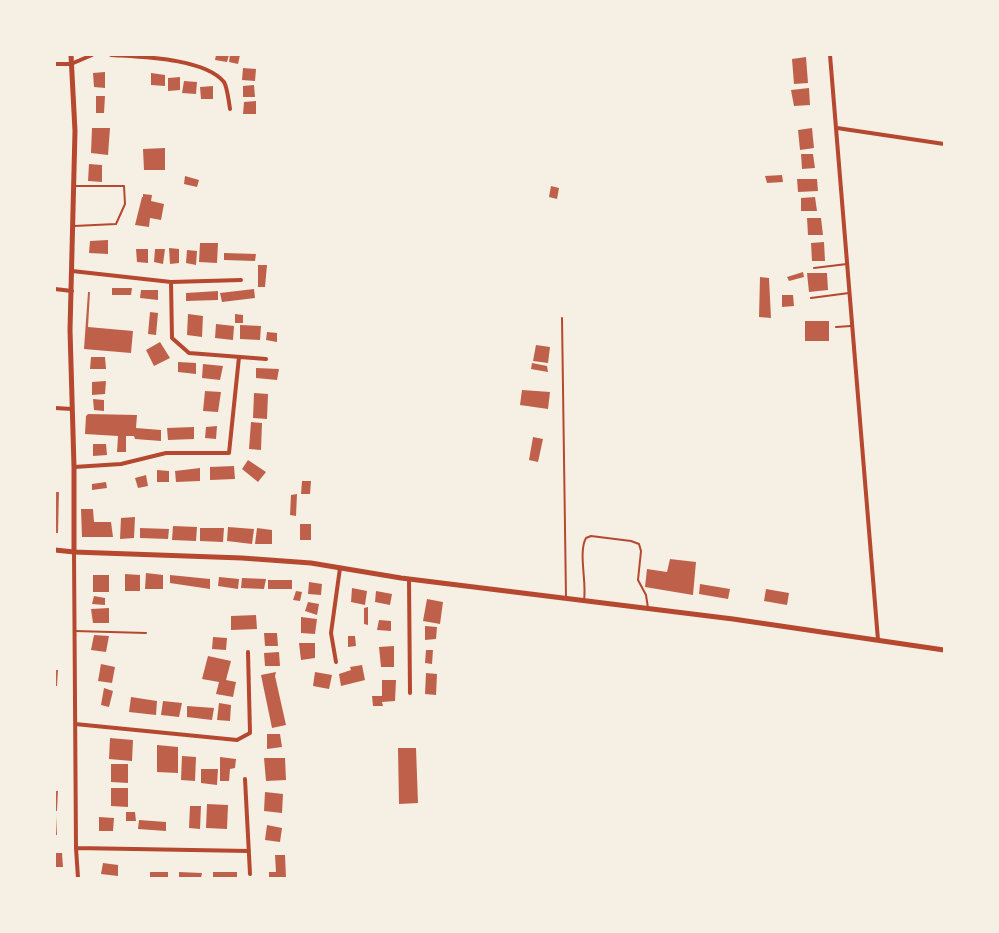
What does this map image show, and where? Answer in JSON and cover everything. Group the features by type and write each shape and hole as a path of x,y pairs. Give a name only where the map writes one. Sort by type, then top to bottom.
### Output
{"street":[{"path":"71,55 75,132 70,330 74,467 76,848 78,878"},
{"path":"55,64 71,64 92,55"},
{"path":"111,55 177,60 213,72 225,83 230,109"},
{"path":"830,55 878,640"},
{"path":"837,128 944,144"},
{"path":"72,271 171,282 241,280"},
{"path":"171,282 172,338 189,353 266,359"},
{"path":"55,289 72,291"},
{"path":"74,467 121,464 166,453 228,453 239,357"},
{"path":"55,408 72,409"},
{"path":"55,550 242,558 311,563 409,579 733,619 944,650"},
{"path":"336,662 331,633 340,568"},
{"path":"409,579 410,693"},
{"path":"75,724 237,740 250,733 248,652"},
{"path":"245,779 250,874"},
{"path":"76,848 249,852"}],"lane":[{"path":"72,226 116,224 125,204 124,186 73,186"},
{"path":"814,268 848,264"},
{"path":"811,298 850,293"},
{"path":"562,318 566,598"},
{"path":"836,327 853,326"},
{"path":"584,600 586,588 583,578 584,547 586,538 590,536 631,541 639,544 641,547 638,580 646,595 648,609"},
{"path":"75,631 146,633"}],"building":[{"path":"216,55 229,55 227,62 215,60"},
{"path":"230,55 240,55 238,64 229,62"},
{"path":"806,57 808,83 794,84 792,59"},
{"path":"243,68 256,69 255,81 242,80"},
{"path":"105,72 105,88 94,87 93,73"},
{"path":"151,73 165,75 165,86 151,85"},
{"path":"180,77 180,90 168,91 168,78"},
{"path":"184,81 197,82 196,94 182,93"},
{"path":"254,85 255,97 243,97 243,86"},
{"path":"213,86 213,99 201,99 200,87"},
{"path":"809,88 810,105 794,106 791,90"},
{"path":"96,96 105,96 104,113 96,113"},
{"path":"256,101 256,114 243,114 244,102"},
{"path":"92,128 110,128 108,155 91,153"},
{"path":"812,128 814,148 800,150 798,130"},
{"path":"165,148 165,170 144,170 143,149"},
{"path":"801,154 813,154 815,168 802,169"},
{"path":"89,164 102,165 102,182 88,181"},
{"path":"782,175 783,182 767,183 765,176"},
{"path":"185,176 199,180 197,187 184,184"},
{"path":"797,179 817,179 818,191 798,192"},
{"path":"551,186 559,188 557,199 549,197"},
{"path":"143,194 152,195 151,201 164,204 161,220 150,218 149,227 135,225"},
{"path":"815,197 817,211 801,211 801,198"},
{"path":"807,218 821,218 823,235 808,235"},
{"path":"108,240 108,254 89,253 90,241"},
{"path":"824,242 825,261 812,261 811,243"},
{"path":"200,243 218,243 217,263 199,262"},
{"path":"169,248 179,249 179,263 170,264"},
{"path":"136,249 148,249 148,263 137,262"},
{"path":"155,249 165,249 163,264 154,262"},
{"path":"187,250 197,251 196,265 186,263"},
{"path":"224,253 256,254 255,261 224,260"},
{"path":"258,265 267,265 265,287 258,287"},
{"path":"803,272 804,277 789,281 787,277"},
{"path":"807,273 827,273 828,290 809,292"},
{"path":"760,277 769,278 771,318 759,317"},
{"path":"112,288 132,288 131,295 112,295"},
{"path":"254,289 255,298 222,302 220,293"},
{"path":"141,290 158,290 158,300 140,298"},
{"path":"218,291 218,300 186,301 186,293"},
{"path":"88,292 90,292 88,327 133,331 131,353 84,349"},
{"path":"782,295 793,295 794,306 782,307"},
{"path":"150,312 158,313 156,335 148,334"},
{"path":"188,314 203,316 202,337 187,335"},
{"path":"235,314 243,315 243,323 235,323"},
{"path":"805,321 829,321 829,341 805,341"},
{"path":"216,324 234,326 233,340 215,338"},
{"path":"240,325 261,326 260,340 240,339"},
{"path":"267,332 277,333 277,342 266,340"},
{"path":"160,342 170,358 154,366 146,350"},
{"path":"536,345 550,347 548,363 533,361"},
{"path":"91,357 105,357 106,369 90,369"},
{"path":"178,362 196,363 196,374 178,372"},
{"path":"532,363 547,366 548,372 531,369"},
{"path":"203,364 223,366 220,380 202,378"},
{"path":"256,368 279,369 277,380 256,378"},
{"path":"106,381 105,394 92,395 92,382"},
{"path":"522,390 550,392 548,409 520,405"},
{"path":"205,391 221,392 218,412 203,411"},
{"path":"254,393 268,394 267,419 253,418"},
{"path":"93,399 104,400 104,411 94,410"},
{"path":"88,414 137,415 136,428 161,430 161,441 135,439 134,436 126,436 126,452 117,452 118,436 85,434 86,416"},
{"path":"251,422 262,423 261,450 249,449"},
{"path":"217,426 216,439 205,438 206,427"},
{"path":"194,427 194,439 168,440 167,428"},
{"path":"533,437 543,439 538,462 529,460"},
{"path":"93,444 106,444 107,455 93,456"},
{"path":"248,460 266,472 258,482 242,469"},
{"path":"234,466 235,479 210,480 210,467"},
{"path":"200,468 200,481 176,482 175,471"},
{"path":"157,470 169,471 169,482 157,482"},
{"path":"146,475 148,486 138,488 135,478"},
{"path":"302,481 311,481 310,494 301,494"},
{"path":"106,482 107,488 92,490 92,484"},
{"path":"55,492 59,492 58,533 55,533"},
{"path":"297,494 296,516 290,515 291,495"},
{"path":"81,509 93,509 94,522 111,522 113,537 82,537"},
{"path":"135,517 134,538 120,539 121,518"},
{"path":"300,524 311,524 311,540 300,540"},
{"path":"173,526 197,527 196,541 172,540"},
{"path":"228,527 254,529 252,544 227,541"},
{"path":"140,528 169,529 168,539 140,538"},
{"path":"200,528 224,528 223,542 200,541"},
{"path":"257,528 272,530 272,544 255,544"},
{"path":"670,559 696,562 693,595 645,587 647,569 667,572"},
{"path":"146,573 163,575 163,589 145,589"},
{"path":"125,574 140,575 140,591 125,591"},
{"path":"93,575 109,575 109,592 93,592"},
{"path":"170,575 210,579 210,589 170,583"},
{"path":"219,577 239,579 238,589 218,586"},
{"path":"242,578 266,579 264,589 241,588"},
{"path":"268,580 292,580 292,589 268,589"},
{"path":"309,582 322,584 321,595 308,594"},
{"path":"700,584 730,589 728,599 699,594"},
{"path":"352,588 367,591 365,605 351,602"},
{"path":"766,589 789,593 787,605 764,601"},
{"path":"296,591 302,592 300,601 293,600"},
{"path":"376,591 392,594 390,605 375,602"},
{"path":"94,596 105,598 105,605 92,604"},
{"path":"427,599 443,602 440,624 423,621"},
{"path":"308,602 319,604 317,615 305,611"},
{"path":"368,607 368,625 364,624 364,608"},
{"path":"109,608 109,623 93,623 91,609"},
{"path":"256,615 257,629 231,630 231,616"},
{"path":"301,617 317,619 315,634 301,633"},
{"path":"379,620 391,621 391,631 377,630"},
{"path":"425,626 437,627 436,639 425,640"},
{"path":"264,633 277,633 278,646 265,646"},
{"path":"94,635 109,636 106,652 91,650"},
{"path":"348,636 355,636 356,646 348,647"},
{"path":"213,637 227,638 226,650 212,649"},
{"path":"299,643 315,643 315,658 301,660"},
{"path":"394,646 394,667 381,667 379,647"},
{"path":"426,650 433,650 432,664 425,663"},
{"path":"279,652 280,666 265,666 264,653"},
{"path":"208,656 231,661 226,680 236,682 233,697 216,694 219,682 202,679"},
{"path":"101,664 115,667 112,683 98,681"},
{"path":"362,665 365,680 341,686 339,674 351,670 350,667"},
{"path":"55,670 58,670 57,686 55,686"},
{"path":"276,672 275,676 286,725 272,728 261,675"},
{"path":"315,672 332,675 329,689 313,686"},
{"path":"426,673 437,674 436,695 425,694"},
{"path":"382,680 396,680 395,701 382,702 383,706 373,706 372,696 382,696"},
{"path":"104,688 113,691 109,707 101,705"},
{"path":"131,697 157,701 156,715 129,712"},
{"path":"163,701 182,703 179,717 161,715"},
{"path":"219,703 231,705 230,721 217,720"},
{"path":"187,706 214,708 212,720 187,717"},
{"path":"267,734 280,734 282,747 267,749"},
{"path":"110,738 133,740 132,761 109,759"},
{"path":"157,745 178,747 178,773 157,772"},
{"path":"398,748 416,748 418,803 399,804"},
{"path":"182,756 196,757 195,781 181,780"},
{"path":"220,757 236,759 235,768 230,769 229,781 220,781"},
{"path":"264,758 285,758 286,780 266,781"},
{"path":"111,764 128,764 128,783 111,782"},
{"path":"201,769 218,769 217,785 201,783"},
{"path":"111,788 128,788 128,807 111,806"},
{"path":"55,791 58,791 57,811 55,811"},
{"path":"265,792 283,794 282,813 264,811"},
{"path":"207,804 228,805 227,829 206,828"},
{"path":"190,806 201,806 200,829 189,828"},
{"path":"126,812 135,812 136,821 126,821"},
{"path":"56,816 57,835 55,835"},
{"path":"99,817 114,818 113,831 99,831"},
{"path":"139,820 166,822 166,831 138,829"},
{"path":"267,825 282,828 280,842 265,840"},
{"path":"55,853 62,853 63,867 55,867"},
{"path":"275,855 285,855 286,878 269,878 269,872 276,872"},
{"path":"103,863 118,865 118,876 101,874"},
{"path":"150,872 168,872 168,878 150,878"},
{"path":"179,872 202,873 201,878 179,878"},
{"path":"213,872 237,872 237,878 213,878"}]}
